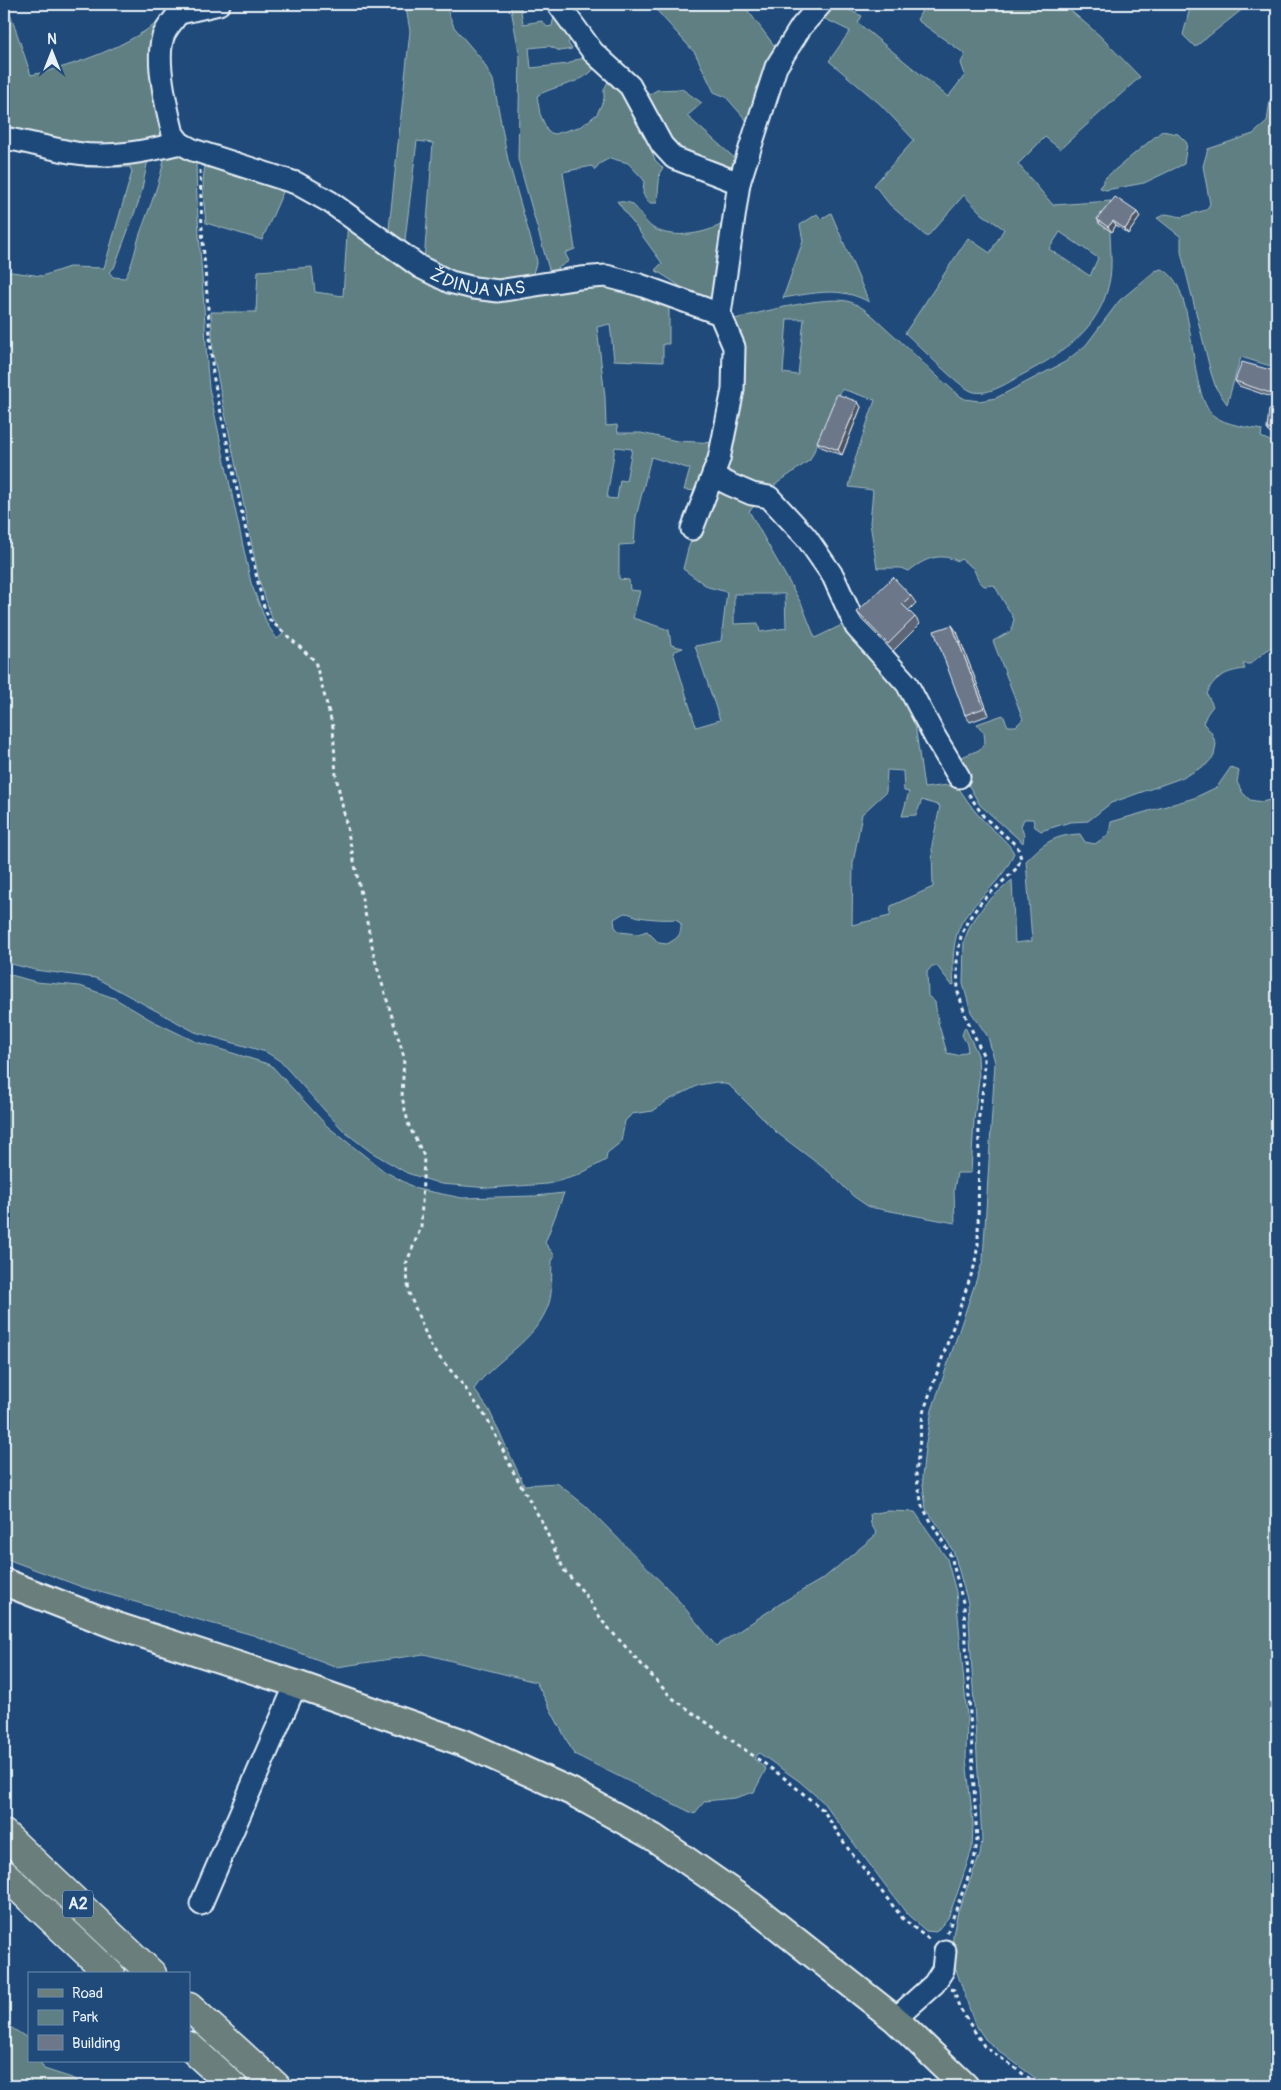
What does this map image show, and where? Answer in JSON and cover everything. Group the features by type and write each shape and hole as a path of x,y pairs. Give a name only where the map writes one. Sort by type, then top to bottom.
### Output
{"highway":[{"name":"A2","path":"4,1834 150,1972"},
{"name":"A2","path":"4,1874 108,1972"},
{"path":"190,2008 276,2086"},
{"path":"190,2047 233,2086"}],"main road":[{"path":"4,1582 117,1626 296,1684 464,1743 588,1801 654,1837 752,1906 831,1966 895,2019 965,2086"}],"street":[{"path":"4,138 76,153 101,155 153,150 180,143 173,134 161,66 163,38 169,24 181,8 219,4"},
{"path":"558,4 593,52 630,86 662,145 674,158 739,183"},
{"path":"692,529 719,459 733,390 734,347 720,314 739,183 776,67 801,27 821,4"},
{"name":"ŽDINJA VAS","path":"180,143 204,153 296,183 330,202 420,267 450,282 498,291 580,278 606,276 640,285 720,314"},
{"path":"714,470 719,479 731,485 752,494 769,497 806,537 833,576 856,627 907,684 959,778"},
{"path":"201,1904 296,1684"},
{"path":"895,2019 934,1984 943,1970 945,1951"}],"path":[{"path":"204,153 200,171 211,356 235,482 263,604 269,619 315,661 333,727 336,776 373,950 404,1057 402,1097 409,1126 424,1156 421,1227 406,1264 409,1294 432,1348 460,1381 488,1420 541,1520 564,1570 584,1594 603,1622 671,1697 776,1772 822,1810 849,1850 904,1920 945,1951"},
{"path":"945,1951 947,1928 974,1862 977,1841 977,1819 964,1606 951,1556 922,1506 916,1474 923,1413 974,1267 978,1245 979,1116 984,1080 984,1057 958,992 957,960 961,936 968,920 982,902 1017,868 1021,858 1017,846 984,817 959,778"},
{"path":"934,1984 954,1990 959,2007 984,2046 1040,2086"}],"green space":[{"path":"4,4 7,4 31,75 67,66 102,53 135,37 165,17 164,138 107,149 4,130"},
{"path":"367,4 445,4 454,27 482,60 493,80 508,160 537,261 533,273 526,280 475,282 424,262 433,143 417,141 404,248 388,238 410,31 406,8"},
{"path":"510,4 520,4 523,24 542,21 547,27 552,26 554,16 571,39 568,43 572,49 560,51 549,46 529,48 531,68 568,64 575,60 586,58 595,68 575,82 537,96 540,114 548,132 555,134 582,126 597,114 604,99 604,90 611,75 632,97 655,160 663,168 660,172 657,203 649,203 643,194 644,180 628,163 610,158 599,164 595,170 592,166 563,172 575,249 565,253 569,261 550,273 518,159 520,57"},
{"path":"651,4 743,4 779,52 753,128 726,97 714,92 695,53"},
{"path":"825,4 836,4 862,16 858,23 948,97 965,75 961,63 965,54 917,20 925,4 1063,4 1099,35 1140,77 1060,149 1045,137 1018,164 1053,205 1111,201 1098,223 1110,230 1111,270 1104,300 1087,328 1063,350 998,388 986,392 974,392 949,375 905,333 968,238 990,253 1004,229 982,214 964,195 927,237 890,205 874,185 914,140 880,104 829,61 850,31 819,16","holes":["1060,232 1098,258 1090,276 1049,249"]},
{"path":"1191,4 1249,4 1195,47 1183,35"},
{"path":"682,89 702,103 687,116 739,162 735,167 716,166 677,154 644,98 657,90"},
{"path":"1277,93 1277,368 1241,357 1227,404 1216,388 1211,373 1181,252 1181,237 1157,218 1166,214 1182,217 1206,210 1210,204 1203,166 1208,149 1253,134 1267,122 1270,100"},
{"path":"1162,131 1178,134 1187,143 1184,164 1144,183 1106,190 1100,188 1105,178"},
{"path":"165,154 186,154 196,157 209,388 251,583 267,624 277,639 283,634 272,618 259,580 213,354 211,312 256,312 258,271 312,267 315,292 343,296 348,219 443,284 605,282 631,288 669,308 669,344 663,344 663,362 614,360 610,324 597,327 605,397 606,426 617,425 618,433 641,433 677,441 717,443 699,491 684,490 690,469 651,457 636,517 634,544 619,545 619,579 629,580 630,590 640,591 633,618 669,630 671,645 683,648 673,652 696,727 720,720 695,646 721,641 727,592 708,587 683,569 688,549 713,482 760,501 749,511 802,605 815,638 848,622 896,680 913,710 924,788 956,784 983,821 1007,843 1014,853 1004,871 961,924 954,949 954,985 951,984 937,966 932,966 927,972 928,996 935,1002 938,1022 947,1053 957,1055 968,1051 967,1044 962,1035 965,1027 978,1055 979,1079 974,1120 971,1173 957,1173 954,1190 955,1223 869,1207 853,1196 829,1172 776,1132 729,1085 716,1082 699,1085 667,1101 653,1111 632,1114 625,1121 621,1142 607,1153 606,1160 576,1176 548,1184 489,1188 441,1184 407,1173 371,1152 346,1133 280,1061 266,1052 195,1032 96,978 35,970 4,962 4,271 42,276 69,267 104,268 132,172 130,167 85,167 87,161 149,155 140,198 114,268 109,272 113,277 125,278 155,193","holes":["615,447 632,449 626,481 620,480 617,499 607,498","734,594 785,594 786,628 760,632 758,623 734,624","887,770 903,771 904,791 909,792 902,816 916,815 922,800 940,806 932,845 933,887 891,906 890,916 852,925 853,863 862,814 886,792","624,913 639,917 676,919 681,924 681,928 678,937 667,944 659,943 647,931 638,934 620,932 615,927 614,919"]},
{"path":"207,160 287,183 262,240 206,223 203,183"},
{"path":"617,201 632,204 653,228 670,234 701,232 727,221 715,299 702,306 677,284 655,270 662,263"},
{"path":"831,213 869,302 837,292 783,298 803,241 800,225 817,214 821,219"},
{"path":"1161,269 1173,278 1181,294 1187,315 1199,385 1205,403 1214,416 1224,422 1262,430 1261,437 1277,444 1277,642 1250,664 1243,664 1245,669 1227,673 1217,679 1210,688 1207,694 1213,706 1203,723 1211,732 1216,744 1214,756 1206,765 1184,777 1111,803 1088,821 1070,822 1041,831 1035,827 1033,819 1024,819 1021,826 1024,835 1023,843 980,805 954,760 979,750 985,742 984,733 977,724 1003,715 1008,726 1016,726 1023,719 993,641 1011,631 1014,619 994,585 984,586 979,581 973,568 961,559 958,561 944,557 932,558 920,563 909,571 901,568 877,568 870,523 873,490 849,487 856,456 875,400 842,389 810,460 769,489 727,474 723,462 731,320 806,303 836,300 847,301 864,309 874,317 960,396 965,399 979,401 996,398 1065,362 1086,345 1119,301 1155,271","holes":["787,319 804,319 798,375 783,373"]},
{"path":"1231,767 1239,771 1237,782 1242,792 1250,800 1262,802 1277,798 1277,2086 1046,2086 985,2039 974,2022 952,1958 953,1935 958,1911 980,1855 982,1840 968,1603 954,1553 938,1525 926,1509 922,1477 932,1410 983,1260 995,1062 988,1037 971,1012 963,984 964,941 970,926 986,903 1012,880 1015,943 1032,941 1026,861 1038,849 1056,838 1080,834 1085,842 1095,844 1109,834 1111,822 1194,798 1217,787"},
{"path":"4,973 36,982 80,986 114,998 151,1020 194,1041 271,1065 327,1126 384,1171 417,1189 462,1198 535,1196 564,1193 545,1243 555,1256 552,1261 549,1303 543,1316 526,1339 493,1368 474,1389 489,1410 524,1485 557,1483 586,1506 674,1595 716,1646 786,1600 824,1578 877,1534 871,1524 870,1514 887,1511 915,1512 947,1559 956,1592 967,1717 966,1758 973,1823 972,1849 958,1891 948,1918 936,1932 926,1931 907,1914 822,1801 799,1781 759,1753 754,1759 766,1769 754,1792 735,1798 705,1801 694,1814 574,1754 536,1682 424,1654 337,1667 253,1635 82,1587 4,1558"},
{"path":"4,2023 28,2038 28,2062 40,2062 44,2069 75,2079 80,2086 4,2086"}],"building":[{"path":"1115,197 1137,212 1125,229 1113,221 1108,227 1097,219"},
{"path":"1242,362 1274,371 1273,375 1277,376 1276,395 1235,381"},
{"path":"837,394 858,402 838,450 817,442"},
{"path":"1269,409 1277,410 1277,430 1267,429"},
{"path":"893,577 911,596 902,604 915,617 888,644 857,612"},
{"path":"952,625 984,708 965,715 934,631"}]}
